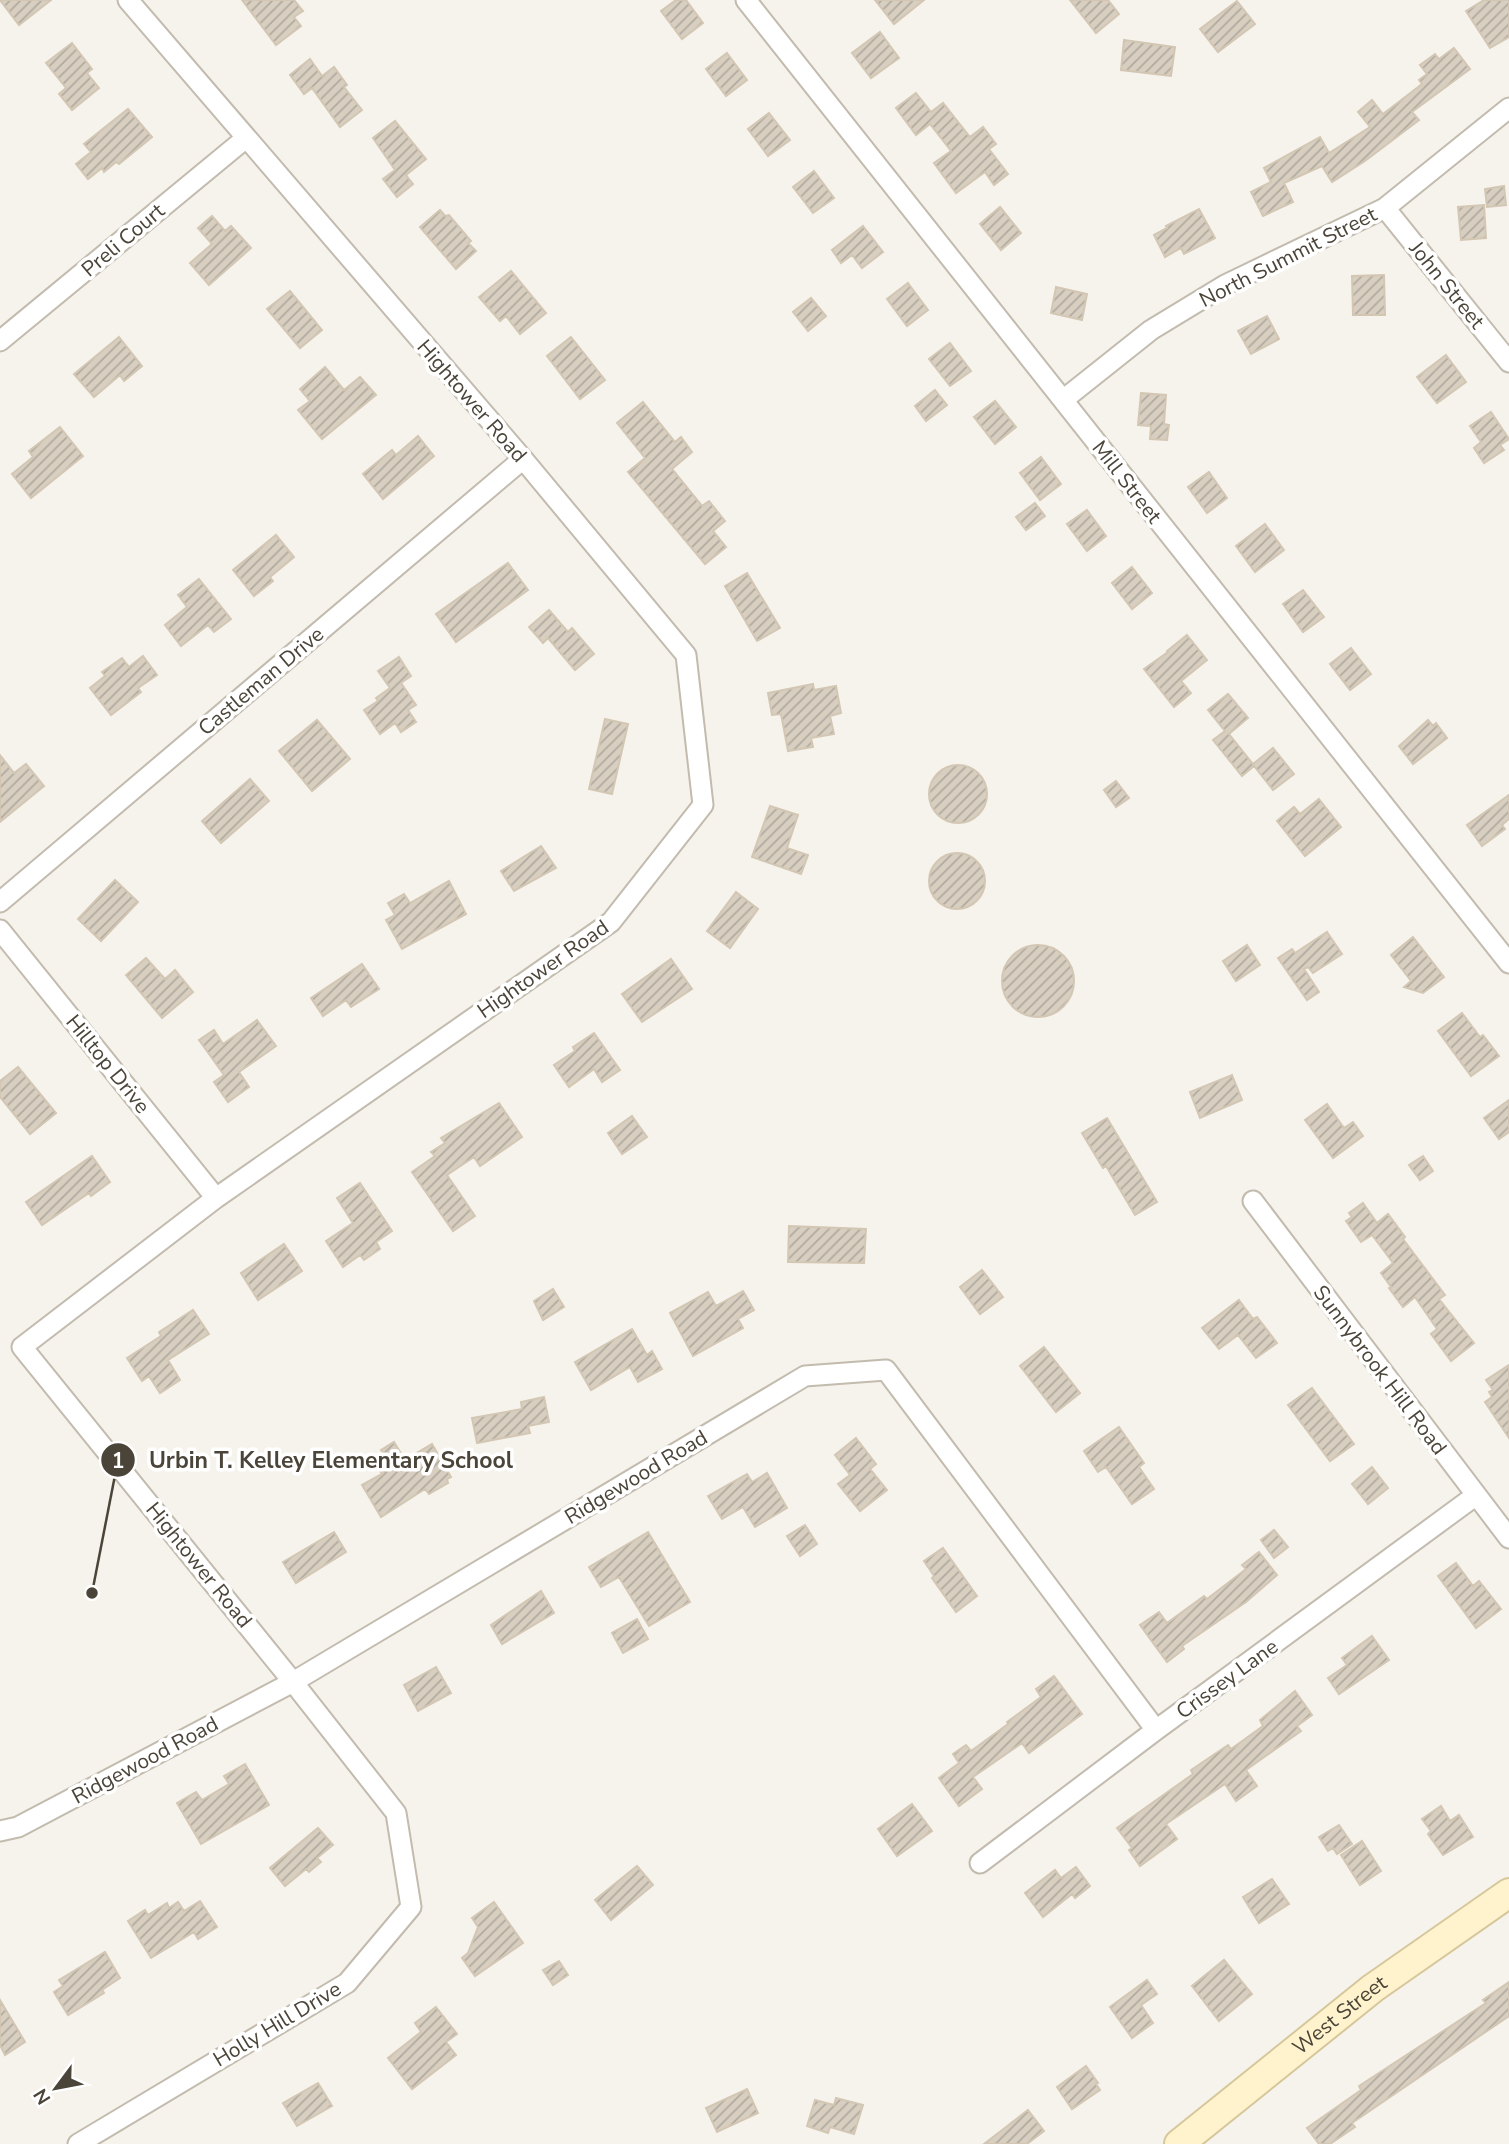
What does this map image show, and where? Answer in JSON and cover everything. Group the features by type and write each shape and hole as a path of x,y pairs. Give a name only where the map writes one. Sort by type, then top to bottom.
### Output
{"main road":[{"name":"West Street","path":"1179,2144 1373,1988 1509,1893"}],"street":[{"name":"Hightower Road","path":"128,0 523,459 686,655 703,805 611,922 216,1198 22,1347 293,1682"},
{"name":"Mill Street","path":"746,0 1509,963"},
{"name":"North Summit Street","path":"1063,400 1152,330 1225,285 1385,208 1509,108"},
{"name":"Preli Court","path":"0,341 246,138"},
{"name":"John Street","path":"1385,208 1509,362"},
{"name":"Castleman Drive","path":"0,902 523,459"},
{"name":"Hilltop Drive","path":"0,930 216,1198"},
{"name":"Sunnybrook Hill Road","path":"1253,1201 1509,1538"},
{"name":"Ridgewood Road","path":"0,1831 18,1827 293,1682 805,1376 886,1370 1156,1730"},
{"name":"Crissey Lane","path":"980,1863 1475,1496"},
{"name":"Holly Hill Drive","path":"78,2144 347,1983 411,1907 396,1813 293,1682"}],"building":[{"path":"0,0 51,0 19,25"},
{"path":"242,0 294,0 303,11 294,17 301,26 276,45"},
{"path":"676,0 686,0 703,23 682,39 661,11"},
{"path":"875,0 924,0 894,24"},
{"path":"1070,0 1108,0 1119,14 1096,33"},
{"path":"1484,0 1509,0 1509,37 1490,48 1466,11"},
{"path":"1237,1 1255,24 1218,52 1200,29"},
{"path":"880,32 899,58 871,78 852,53"},
{"path":"1124,40 1175,47 1171,76 1121,70"},
{"path":"72,43 92,69 87,73 99,88 72,110 59,94 66,88 46,63"},
{"path":"1454,48 1470,69 1412,112 1419,120 1332,182 1322,166 1284,183 1293,202 1263,216 1251,192 1271,182 1264,168 1320,137 1329,153 1370,127 1358,112 1372,100 1383,114 1422,84 1419,80 1427,74 1420,65 1435,54 1439,59"},
{"path":"727,53 747,80 726,96 706,69"},
{"path":"310,59 322,76 334,67 347,85 344,87 362,110 340,127 312,88 304,94 290,75"},
{"path":"916,93 931,112 943,103 970,137 983,127 996,144 989,149 1008,174 994,185 985,172 956,193 934,163 951,151 930,124 916,135 896,108"},
{"path":"128,109 152,137 119,164 116,162 104,172 102,168 88,179 76,164 91,152 84,144"},
{"path":"769,113 790,140 768,156 748,129"},
{"path":"395,121 426,159 406,175 413,184 397,197 383,179 395,170 373,138"},
{"path":"814,171 834,198 813,213 793,187"},
{"path":"1504,186 1506,205 1487,207 1485,189"},
{"path":"1484,205 1486,238 1461,240 1458,207"},
{"path":"1000,207 1021,233 1001,250 980,224"},
{"path":"1199,209 1215,238 1184,254 1181,248 1165,257 1154,235"},
{"path":"440,210 445,216 449,215 476,251 456,269 420,227"},
{"path":"212,216 225,231 231,226 251,248 209,285 190,263 212,244 198,228"},
{"path":"863,226 883,252 862,268 852,255 841,263 832,250"},
{"path":"511,271 546,313 520,334 506,316 500,321 479,297"},
{"path":"1384,275 1385,315 1353,315 1352,276"},
{"path":"908,283 928,310 907,326 887,299"},
{"path":"1056,287 1087,294 1082,320 1051,313"},
{"path":"290,291 322,330 300,348 267,309"},
{"path":"811,298 826,316 808,331 793,312"},
{"path":"1267,316 1279,339 1251,354 1238,331"},
{"path":"119,337 142,366 124,381 120,375 94,397 74,374"},
{"path":"571,337 605,380 580,399 547,356"},
{"path":"950,343 971,371 950,386 929,359"},
{"path":"1446,355 1466,382 1437,403 1417,377"},
{"path":"325,367 344,390 360,377 376,395 322,439 298,410 310,401 300,389"},
{"path":"935,390 947,405 926,421 915,406"},
{"path":"1141,393 1166,395 1164,424 1169,425 1167,440 1150,439 1151,426 1138,425"},
{"path":"995,401 1016,427 995,444 974,417"},
{"path":"643,402 675,442 681,437 692,452 672,469 702,506 709,501 725,521 713,531 726,547 705,564 628,472 645,458 617,423"},
{"path":"1491,412 1509,439 1500,445 1504,450 1484,463 1474,448 1481,442 1470,426"},
{"path":"60,427 83,456 31,498 12,474 33,457 29,451"},
{"path":"418,436 434,456 383,499 363,474 392,450 396,455"},
{"path":"1041,457 1061,484 1040,500 1020,473"},
{"path":"1209,472 1227,498 1207,513 1188,487"},
{"path":"1035,503 1045,516 1026,530 1016,517"},
{"path":"1087,510 1106,536 1087,551 1067,524"},
{"path":"1265,524 1284,550 1255,572 1236,546"},
{"path":"276,535 294,557 270,577 273,581 254,596 233,570"},
{"path":"508,563 528,590 456,642 436,614"},
{"path":"1132,567 1152,593 1132,609 1112,583"},
{"path":"747,573 780,628 757,641 725,586"},
{"path":"199,579 231,619 214,632 208,625 181,646 165,625 187,607 178,595"},
{"path":"1303,590 1324,617 1303,632 1283,604"},
{"path":"549,610 568,632 572,628 594,654 575,670 548,638 543,643 529,627"},
{"path":"1187,635 1207,660 1181,681 1191,693 1174,707 1144,669"},
{"path":"1351,648 1371,674 1350,690 1330,664"},
{"path":"143,656 157,675 138,688 141,692 111,715 90,688 105,676 102,672 122,658 129,667"},
{"path":"399,657 411,676 401,683 416,705 408,710 416,722 401,732 395,723 380,734 364,710 378,701 376,698 390,688 378,671"},
{"path":"813,684 814,690 836,686 841,713 830,716 834,734 811,738 813,747 788,751 781,714 772,715 768,693"},
{"path":"1228,694 1248,718 1229,734 1253,764 1273,748 1294,774 1273,790 1254,766 1242,776 1213,740 1225,731 1208,710"},
{"path":"605,719 628,724 612,794 589,789"},
{"path":"317,720 350,759 312,791 279,751"},
{"path":"1428,720 1433,726 1436,723 1447,738 1413,764 1399,746"},
{"path":"0,755 14,773 26,764 44,786 0,822"},
{"path":"952,765 964,765 979,773 987,788 987,800 979,815 964,823 952,823 937,815 929,800 929,788 937,773"},
{"path":"250,779 269,801 221,843 202,821"},
{"path":"1116,781 1129,798 1116,807 1104,790"},
{"path":"1509,795 1509,819 1502,825 1505,829 1482,846 1467,825"},
{"path":"1319,799 1341,827 1305,856 1277,821 1294,807 1300,814"},
{"path":"770,806 798,815 787,848 808,855 801,874 752,857"},
{"path":"541,846 556,868 514,891 501,871"},
{"path":"951,853 963,853 977,861 985,875 983,892 977,901 963,909 951,909 934,897 929,887 929,875 941,858"},
{"path":"115,880 138,902 101,941 78,919"},
{"path":"449,881 466,914 402,949 386,920 395,915 388,903 404,894 410,903"},
{"path":"736,892 758,909 730,948 707,931"},
{"path":"1327,932 1342,954 1313,973 1308,967 1304,969 1319,992 1307,1000 1278,958 1292,949 1295,953"},
{"path":"1413,937 1444,977 1423,993 1404,987 1411,981 1391,955"},
{"path":"1038,945 1058,951 1068,961 1074,981 1068,1001 1058,1011 1038,1017 1018,1011 1008,1001 1002,981 1008,961 1018,951"},
{"path":"1247,945 1260,965 1236,981 1223,961"},
{"path":"146,958 165,979 175,970 193,992 162,1018 126,975"},
{"path":"671,959 692,989 642,1022 622,994"},
{"path":"362,964 379,989 351,1007 346,1000 323,1016 311,998"},
{"path":"1462,1013 1499,1056 1471,1076 1438,1031"},
{"path":"257,1020 276,1046 239,1072 249,1087 228,1102 214,1082 224,1075 199,1040 214,1030 223,1044"},
{"path":"594,1033 620,1070 602,1082 594,1069 569,1087 554,1065 575,1051 573,1047"},
{"path":"18,1067 56,1113 30,1134 0,1097 0,1081"},
{"path":"1232,1075 1242,1100 1200,1118 1190,1092"},
{"path":"1509,1100 1509,1132 1499,1139 1484,1118"},
{"path":"499,1103 522,1137 480,1166 474,1157 447,1175 475,1216 453,1231 412,1172 435,1156 431,1152 445,1143 441,1138"},
{"path":"1327,1104 1344,1128 1353,1122 1363,1136 1333,1158 1305,1120"},
{"path":"632,1116 647,1137 622,1154 608,1133"},
{"path":"1107,1118 1157,1202 1135,1215 1106,1166 1103,1168 1082,1133"},
{"path":"92,1156 110,1182 42,1225 26,1202"},
{"path":"1423,1156 1433,1171 1420,1180 1409,1165"},
{"path":"360,1183 392,1231 376,1242 380,1249 364,1260 360,1255 343,1267 326,1241 353,1223 337,1198"},
{"path":"1363,1203 1377,1223 1388,1214 1405,1237 1403,1239 1445,1295 1439,1299 1474,1343 1451,1361 1431,1334 1437,1329 1415,1297 1403,1307 1389,1288 1391,1287 1381,1273 1393,1263 1372,1235 1361,1242 1346,1221 1352,1217 1349,1213"},
{"path":"789,1226 866,1229 864,1263 788,1262"},
{"path":"284,1244 302,1271 258,1300 241,1273"},
{"path":"982,1270 1003,1297 980,1314 960,1287"},
{"path":"553,1289 564,1307 543,1320 534,1301"},
{"path":"743,1291 754,1310 738,1319 743,1328 693,1356 670,1313 708,1292 716,1306"},
{"path":"1239,1300 1253,1319 1257,1317 1277,1343 1256,1358 1238,1335 1219,1349 1202,1328"},
{"path":"193,1310 209,1334 168,1360 180,1380 160,1393 149,1376 142,1381 127,1358 161,1336 159,1332"},
{"path":"632,1329 647,1355 652,1351 662,1369 638,1382 630,1367 591,1390 575,1362"},
{"path":"1044,1347 1080,1393 1056,1412 1020,1366"},
{"path":"1509,1365 1509,1438 1485,1402 1492,1397 1489,1392 1493,1390 1486,1380"},
{"path":"1312,1388 1354,1444 1330,1461 1288,1405"},
{"path":"544,1397 549,1422 528,1426 530,1433 477,1443 472,1418 522,1409 521,1402"},
{"path":"1119,1427 1144,1463 1139,1467 1154,1489 1132,1504 1106,1467 1098,1472 1084,1451"},
{"path":"856,1438 876,1464 870,1469 887,1490 860,1511 838,1484 850,1475 835,1455"},
{"path":"394,1442 405,1460 432,1444 451,1477 447,1479 448,1483 429,1494 425,1489 381,1517 362,1485 382,1474 379,1469 389,1463 381,1450"},
{"path":"1372,1467 1388,1488 1368,1504 1352,1484"},
{"path":"767,1473 787,1508 755,1527 743,1507 722,1519 708,1496 747,1474 752,1482"},
{"path":"805,1525 817,1544 800,1556 787,1536"},
{"path":"1274,1530 1288,1547 1274,1558 1261,1540"},
{"path":"334,1532 346,1552 296,1583 283,1562"},
{"path":"648,1532 690,1602 649,1626 619,1577 601,1587 589,1567"},
{"path":"943,1548 977,1596 956,1612 932,1578 934,1576 924,1561"},
{"path":"1259,1552 1277,1575 1246,1602 1182,1646 1184,1649 1167,1662 1140,1625 1159,1612 1167,1623 1204,1596 1207,1599 1246,1569 1242,1565"},
{"path":"1456,1563 1473,1586 1479,1581 1501,1609 1476,1628 1438,1576"},
{"path":"541,1591 554,1613 502,1644 491,1625"},
{"path":"637,1619 648,1639 623,1653 612,1633"},
{"path":"1372,1636 1389,1660 1339,1694 1328,1678 1347,1665 1342,1658"},
{"path":"436,1667 451,1693 418,1711 404,1685"},
{"path":"1054,1676 1082,1714 1029,1753 1022,1743 973,1777 982,1789 959,1806 939,1778 959,1763 953,1754 966,1745 971,1751 1008,1724 1007,1722 1041,1697 1036,1689"},
{"path":"1295,1691 1312,1715 1297,1726 1301,1731 1246,1770 1257,1786 1236,1801 1225,1784 1166,1824 1177,1839 1140,1866 1129,1850 1132,1848 1117,1828 1193,1774 1191,1770 1228,1745 1231,1749 1263,1726 1260,1720"},
{"path":"245,1764 269,1805 201,1844 177,1803 196,1792 202,1800 229,1784 224,1776"},
{"path":"912,1804 932,1831 897,1856 878,1829"},
{"path":"1441,1806 1450,1821 1459,1815 1473,1837 1443,1855 1428,1834 1431,1831 1422,1819"},
{"path":"1339,1825 1352,1844 1337,1854 1333,1848 1328,1851 1319,1837"},
{"path":"318,1828 333,1845 317,1858 321,1862 309,1872 306,1869 285,1886 270,1868"},
{"path":"1362,1841 1381,1871 1360,1885 1341,1855"},
{"path":"637,1866 653,1885 611,1920 595,1900"},
{"path":"1076,1867 1090,1886 1075,1898 1072,1894 1043,1917 1025,1893 1055,1870 1061,1878"},
{"path":"1272,1879 1289,1904 1259,1923 1243,1897"},
{"path":"200,1901 217,1927 198,1939 194,1932 151,1958 128,1921 145,1910 148,1915 167,1903 169,1908 178,1902 184,1911"},
{"path":"494,1902 523,1943 475,1976 462,1958 468,1953 478,1927 472,1918"},
{"path":"105,1952 120,1978 102,1990 104,1993 68,2015 54,1992 63,1986 59,1980"},
{"path":"1224,1960 1252,1994 1219,2021 1192,1986"},
{"path":"559,1961 568,1975 553,1985 543,1970"},
{"path":"1147,1980 1157,1994 1141,2005 1153,2023 1132,2038 1110,2007"},
{"path":"1509,1982 1509,2016 1352,2123 1355,2127 1330,2144 1319,2144 1307,2128 1361,2090 1359,2086 1486,2003 1483,2000"},
{"path":"0,2000 25,2042 5,2055 0,2045"},
{"path":"436,2007 457,2034 446,2042 456,2055 412,2089 388,2058 421,2032 415,2023"},
{"path":"1086,2066 1100,2090 1072,2109 1057,2087"},
{"path":"318,2083 332,2106 297,2126 283,2103"},
{"path":"747,2089 758,2113 717,2132 706,2108"},
{"path":"836,2098 863,2105 854,2134 830,2127 828,2133 807,2126 815,2100 834,2105"},
{"path":"1028,2110 1044,2131 1027,2144 984,2144"}],"place":[{"name":"Urbin T. Kelley Elementary School","path":"92,1593"}]}
